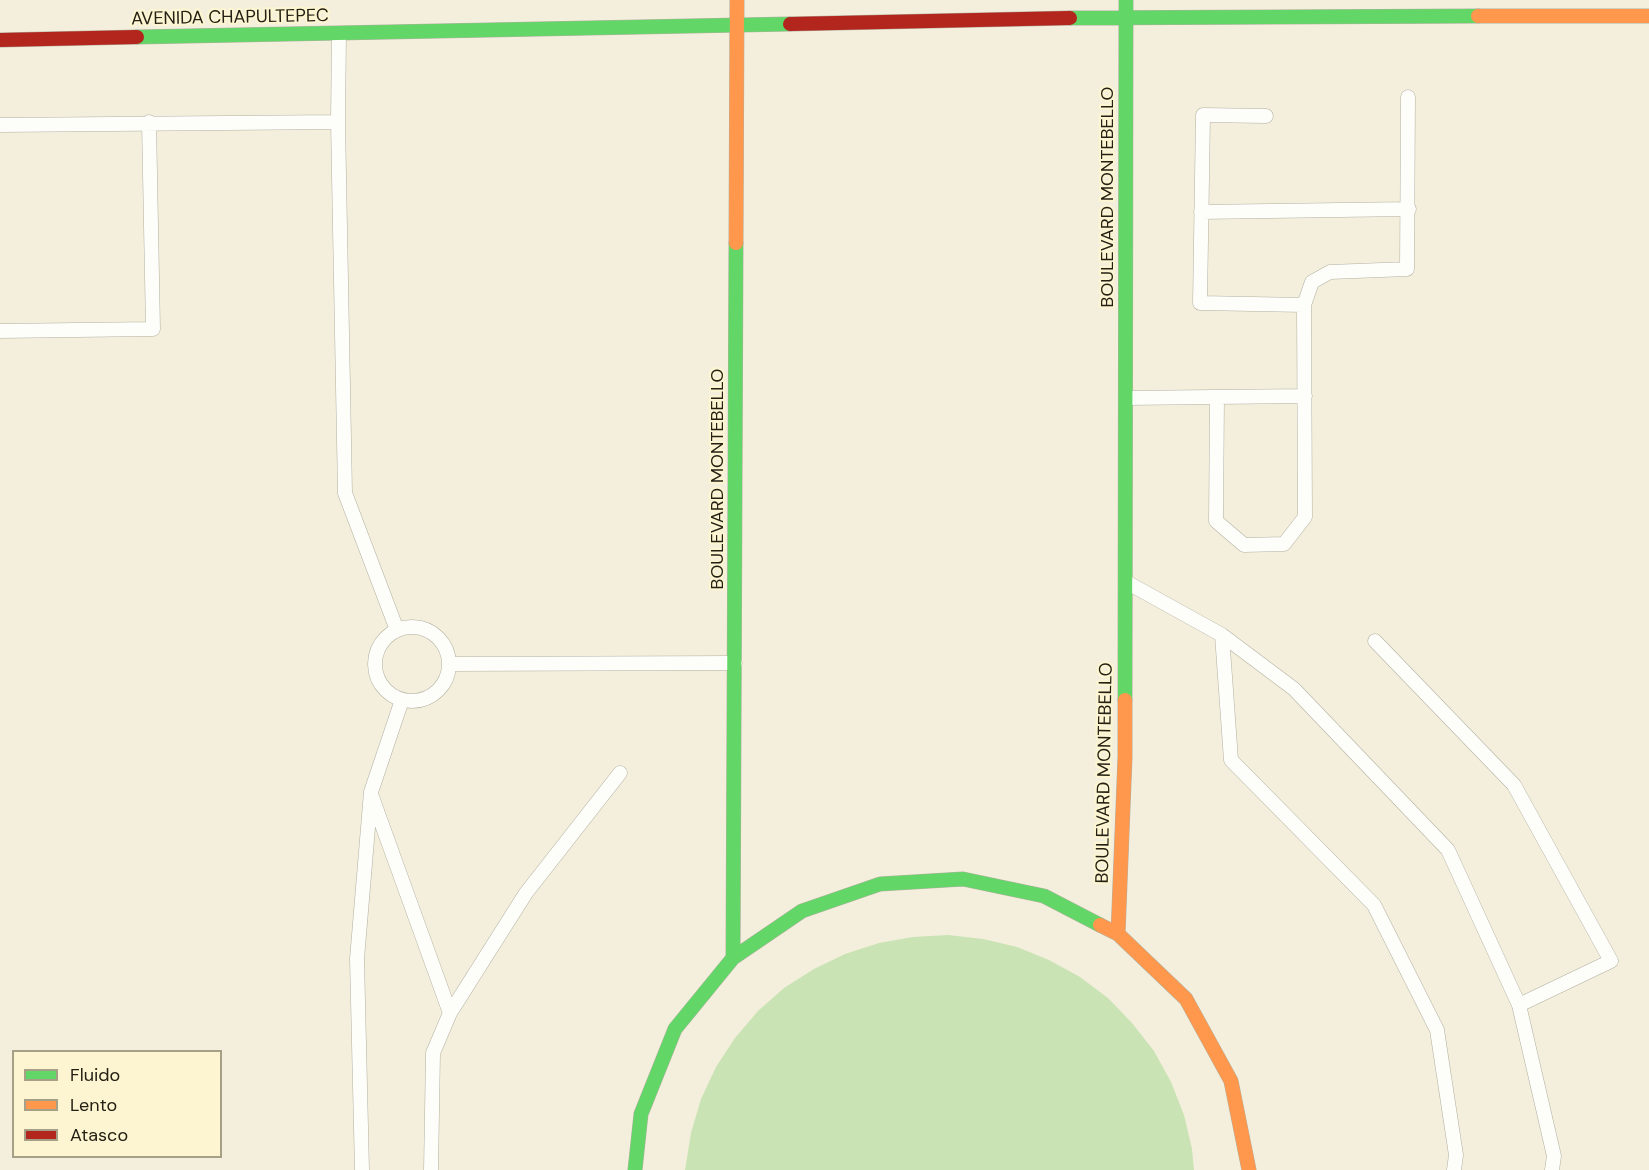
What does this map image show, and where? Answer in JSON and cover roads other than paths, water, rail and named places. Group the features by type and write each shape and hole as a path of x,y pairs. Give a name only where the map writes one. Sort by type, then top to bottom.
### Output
{"street":[{"name":"BOULEVARD MONTEBELLO","path":"734,958 737,0"},
{"name":"BOULEVARD MONTEBELLO","path":"1118,934 1125,757 1126,0"},
{"name":"AVENIDA CHAPULTEPEC","path":"0,40 1126,17 1649,16"},
{"path":"635,1170 641,1114 675,1029 734,958 802,911 813,907 880,884 963,879 1044,896 1118,934 1186,999 1231,1082 1249,1170"}],"lane":[{"path":"339,34 338,122 345,493 397,630"},
{"path":"1217,397 1216,521 1244,545 1284,543 1305,517 1304,305 1312,282 1330,272 1407,269 1408,97"},
{"path":"1266,116 1203,115 1200,303 1304,305"},
{"path":"0,331 153,329 149,122"},
{"path":"0,124 338,122"},
{"path":"1201,212 1408,209"},
{"path":"1126,398 1305,396"},
{"path":"1126,582 1222,635 1294,689 1448,850 1519,1005 1554,1156 1552,1170"},
{"path":"409,627 420,627 440,639 447,651 449,664 447,678 439,689 429,697 415,701 402,700 390,694 381,684 376,671 376,658 380,645 397,630 409,627"},
{"path":"1222,635 1231,760 1374,905 1437,1030 1456,1155 1454,1170"},
{"path":"1375,642 1514,785 1611,961 1519,1005"},
{"path":"449,664 735,663"},
{"path":"362,1170 357,959 370,792 402,700"},
{"path":"431,1170 433,1053 450,1012 526,893 620,773"},
{"path":"370,792 450,1012"}]}
